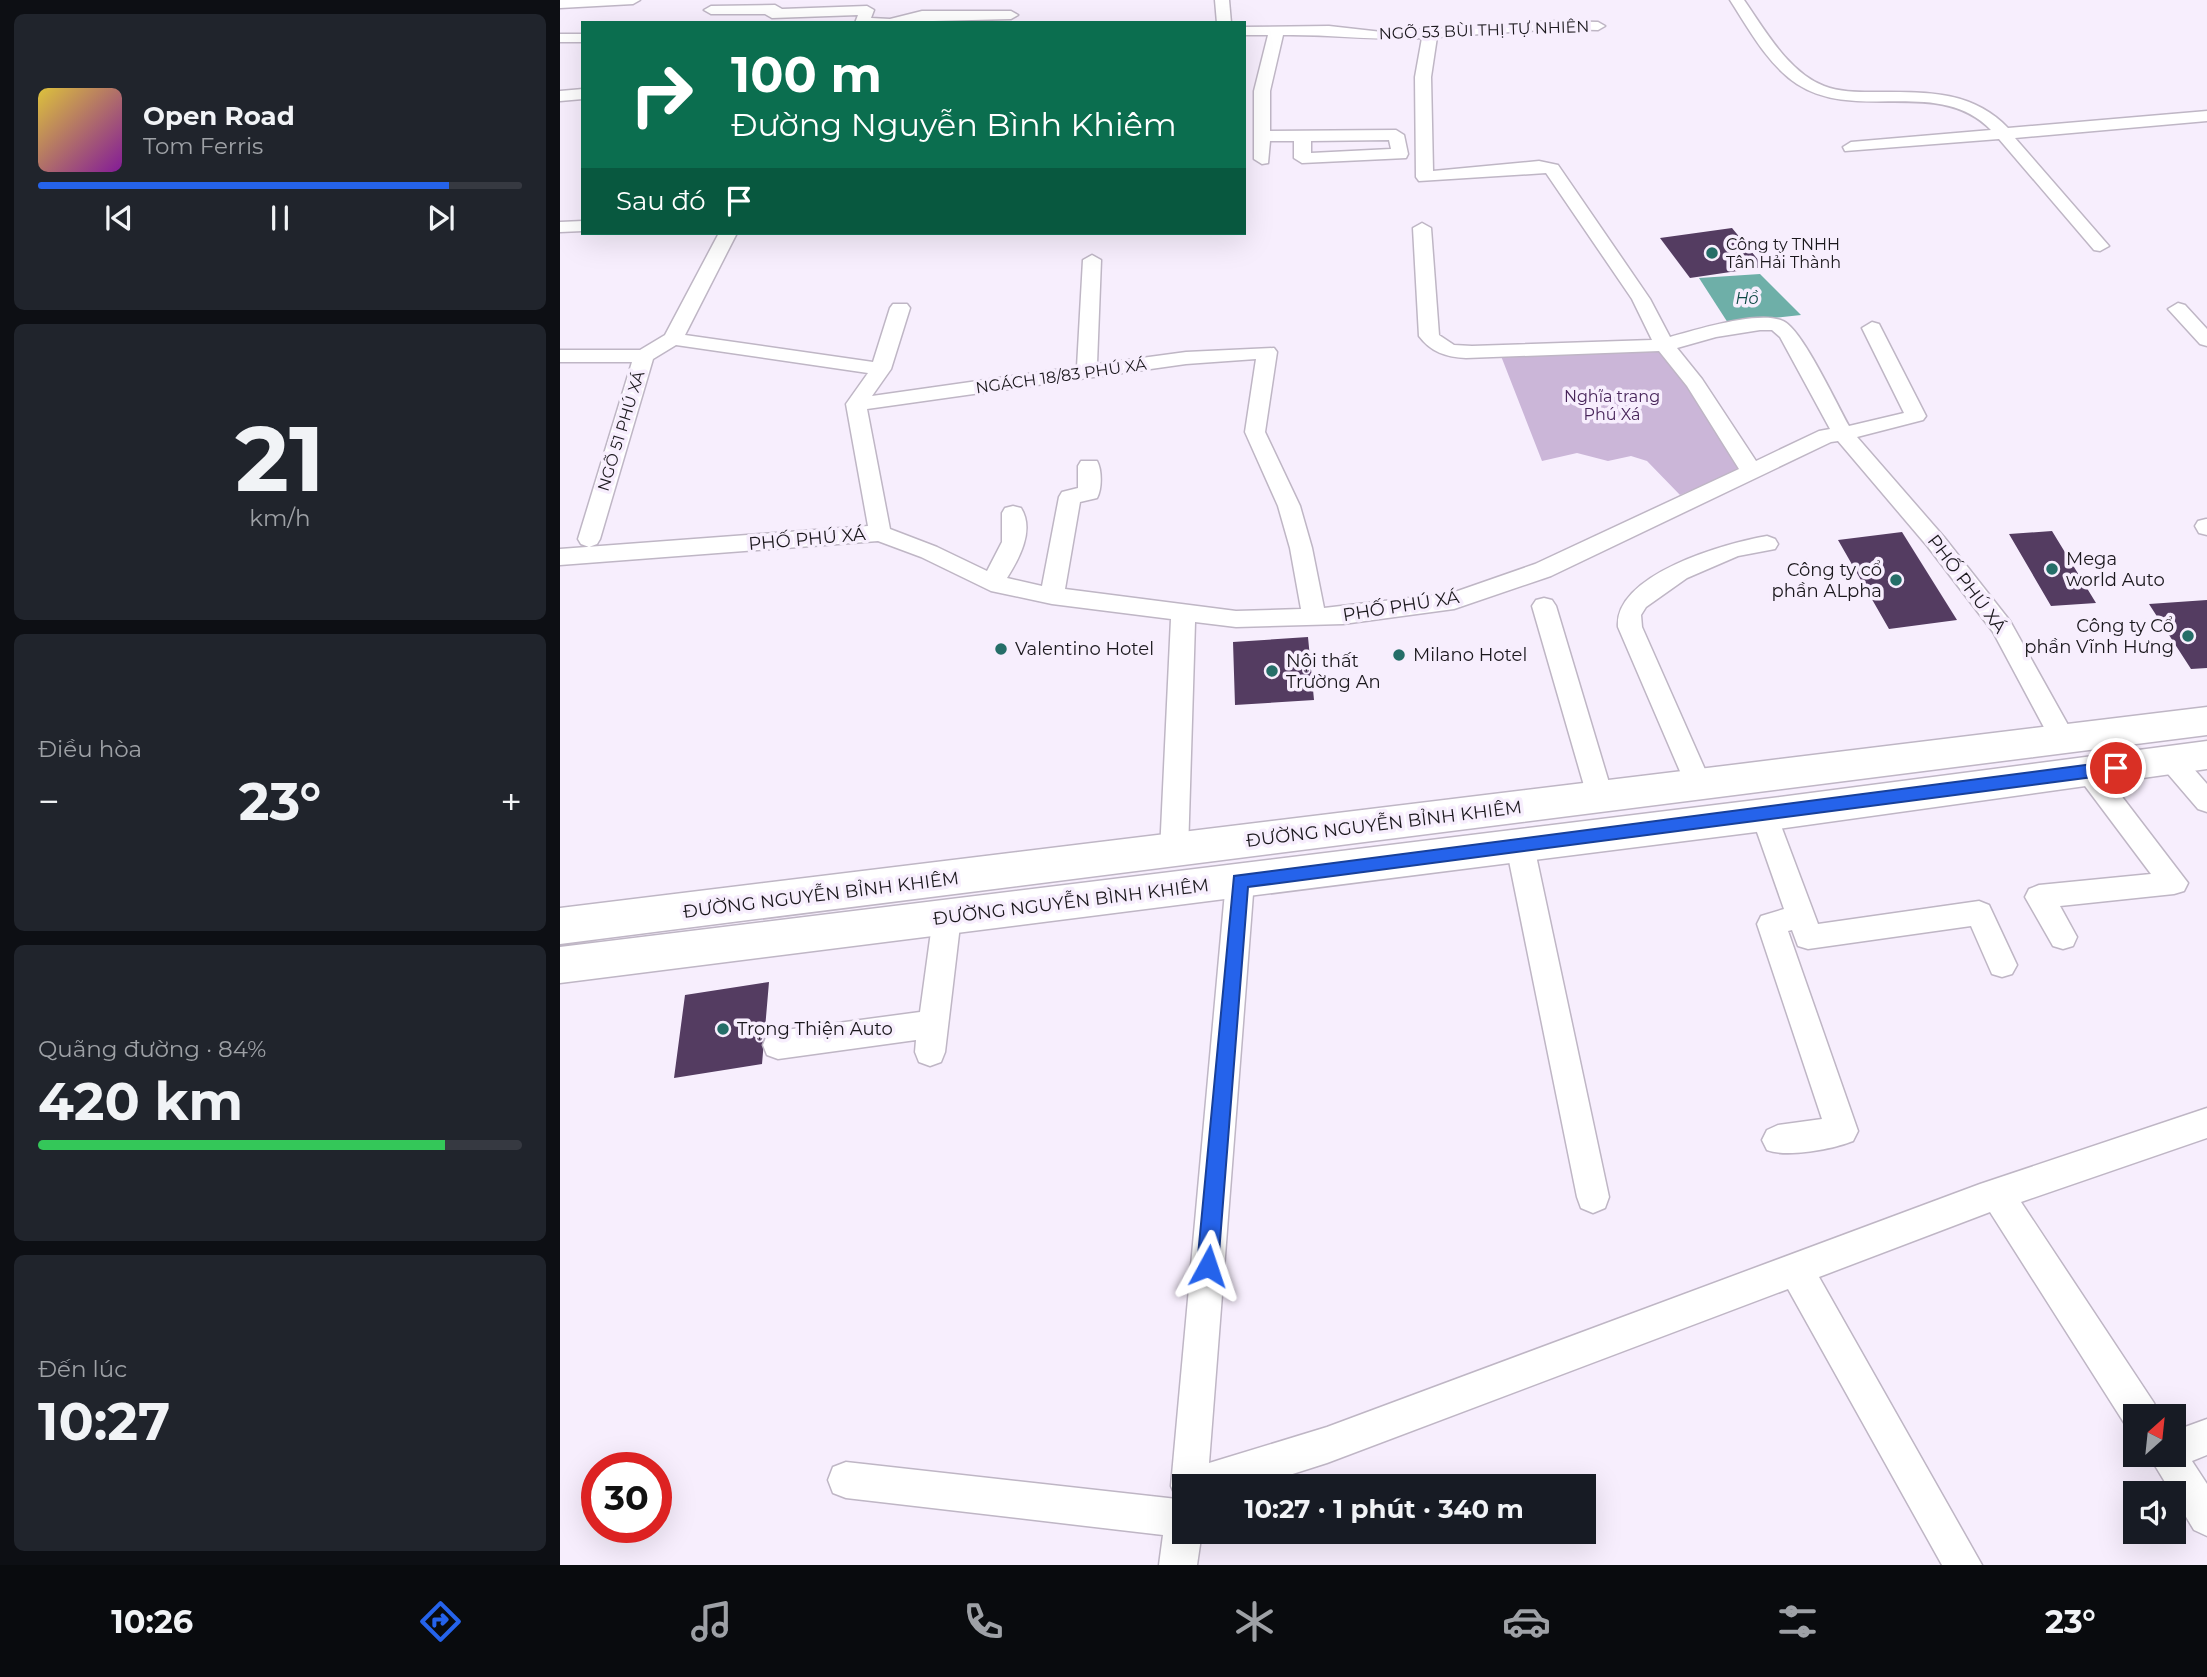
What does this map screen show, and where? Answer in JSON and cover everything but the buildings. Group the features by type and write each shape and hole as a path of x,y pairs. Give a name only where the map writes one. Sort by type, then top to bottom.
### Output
{"highway":[{"name":"ĐƯỜNG NGUYỄN BÌNH KHIÊM","path":"560,965 1764,815 2076,756 2198,752"},
{"name":"ĐƯỜNG NGUYỄN BỈNH KHIÊM","path":"560,926 1174,852 1698,783 2076,756 2198,752"}],"street":[{"path":"569,6 633,0"},
{"path":"920,19 932,0"},
{"path":"920,19 1008,19 1020,0"},
{"path":"1222,0 1224,21"},
{"path":"1737,0 1759,33 1799,78 1811,86 1844,94 1924,96 1954,100 1974,108 2004,135 2100,246"},
{"path":"709,11 834,11 869,5"},
{"name":"NGÕ 53 BÙI THỊ TỰ NHIÊN","path":"1246,31 1329,30 1382,36 1556,25 1598,26"},
{"path":"1262,159 1262,92 1277,29"},
{"path":"1430,34 1423,77 1426,177 1539,166 1552,169 1641,299 1664,345 1695,383 1752,472"},
{"path":"560,38 581,38"},
{"path":"560,96 581,94"},
{"path":"1851,147 2207,116"},
{"path":"1260,136 1303,134 1396,135 1400,154 1302,158 1303,134"},
{"path":"560,227 581,226"},
{"path":"1422,228 1429,336 1434,344 1444,349 1472,352 1664,345 1714,331 1760,324 1777,325 1788,334 1843,434 1916,416 1872,328"},
{"path":"727,235 673,339 881,369"},
{"path":"1087,372 1092,260"},
{"path":"880,533 856,404 881,369 900,308"},
{"path":"2178,309 2207,340"},
{"name":"NGÕ 51 PHÚ XÁ","path":"589,539 644,356 673,339"},
{"name":"NGÁCH 18/83 PHÚ XÁ","path":"856,404 1186,358 1267,352 1255,432 1289,506 1301,548 1314,617"},
{"path":"560,356 644,356"},
{"name":"PHỐ PHÚ XÁ","path":"560,557 880,533 929,552 991,583 1052,596 1236,619 1343,616 1454,601 1543,570 1826,436 1843,434 1936,542 2002,627 2076,756 2174,883 2039,897 2063,937"},
{"path":"1052,596 1070,497 1089,494 1089,466"},
{"path":"991,583 1009,558 1015,530 1013,513"},
{"path":"1698,783 1630,627 1629,615 1637,601 1679,572 1734,549 1767,544"},
{"path":"1544,606 1600,796"},
{"path":"1174,852 1183,612"},
{"path":"2198,752 2207,802"},
{"path":"1764,815 1808,937 1979,913 2002,965"},
{"path":"1520,846 1593,1197"},
{"path":"1190,1474 1240,881"},
{"path":"1778,1140 1842,1131 1771,924 1801,916"},
{"path":"778,1045 932,1038 947,918"},
{"path":"1234,1474 1327,1445 1998,1195 2207,1123"},
{"path":"1998,1195 2133,1404"},
{"path":"1796,1270 1963,1565"},
{"path":"2186,1445 2207,1437"},
{"path":"2174,1467 2207,1517"},
{"path":"846,1480 1172,1517"},
{"path":"1178,1565 1181,1544"}],"green space":[{"name":"Nghĩa trang Phú Xá","path":"1663,350 1742,469 1680,495 1647,461 1631,456 1608,461 1577,453 1542,461 1501,356"}],"water":[{"name":"Hồ","path":"1760,274 1801,315 1728,323 1699,278"}],"place":[{"name":"Công ty TNHH Tân Hải Thành","path":"1712,253"},
{"name":"Mega world Auto","path":"2052,569"},
{"name":"Công ty cổ phần ALpha","path":"1896,580"},
{"name":"Công ty Cổ phần Vĩnh Hưng","path":"2188,636"},
{"name":"Valentino Hotel","path":"1001,649"},
{"name":"Milano Hotel","path":"1399,655"},
{"name":"Nội thất Trường An","path":"1272,671"},
{"name":"Trọng Thiện Auto","path":"723,1029"}],"route":[{"path":"1208,1266 1240,881 2116,768"}]}
